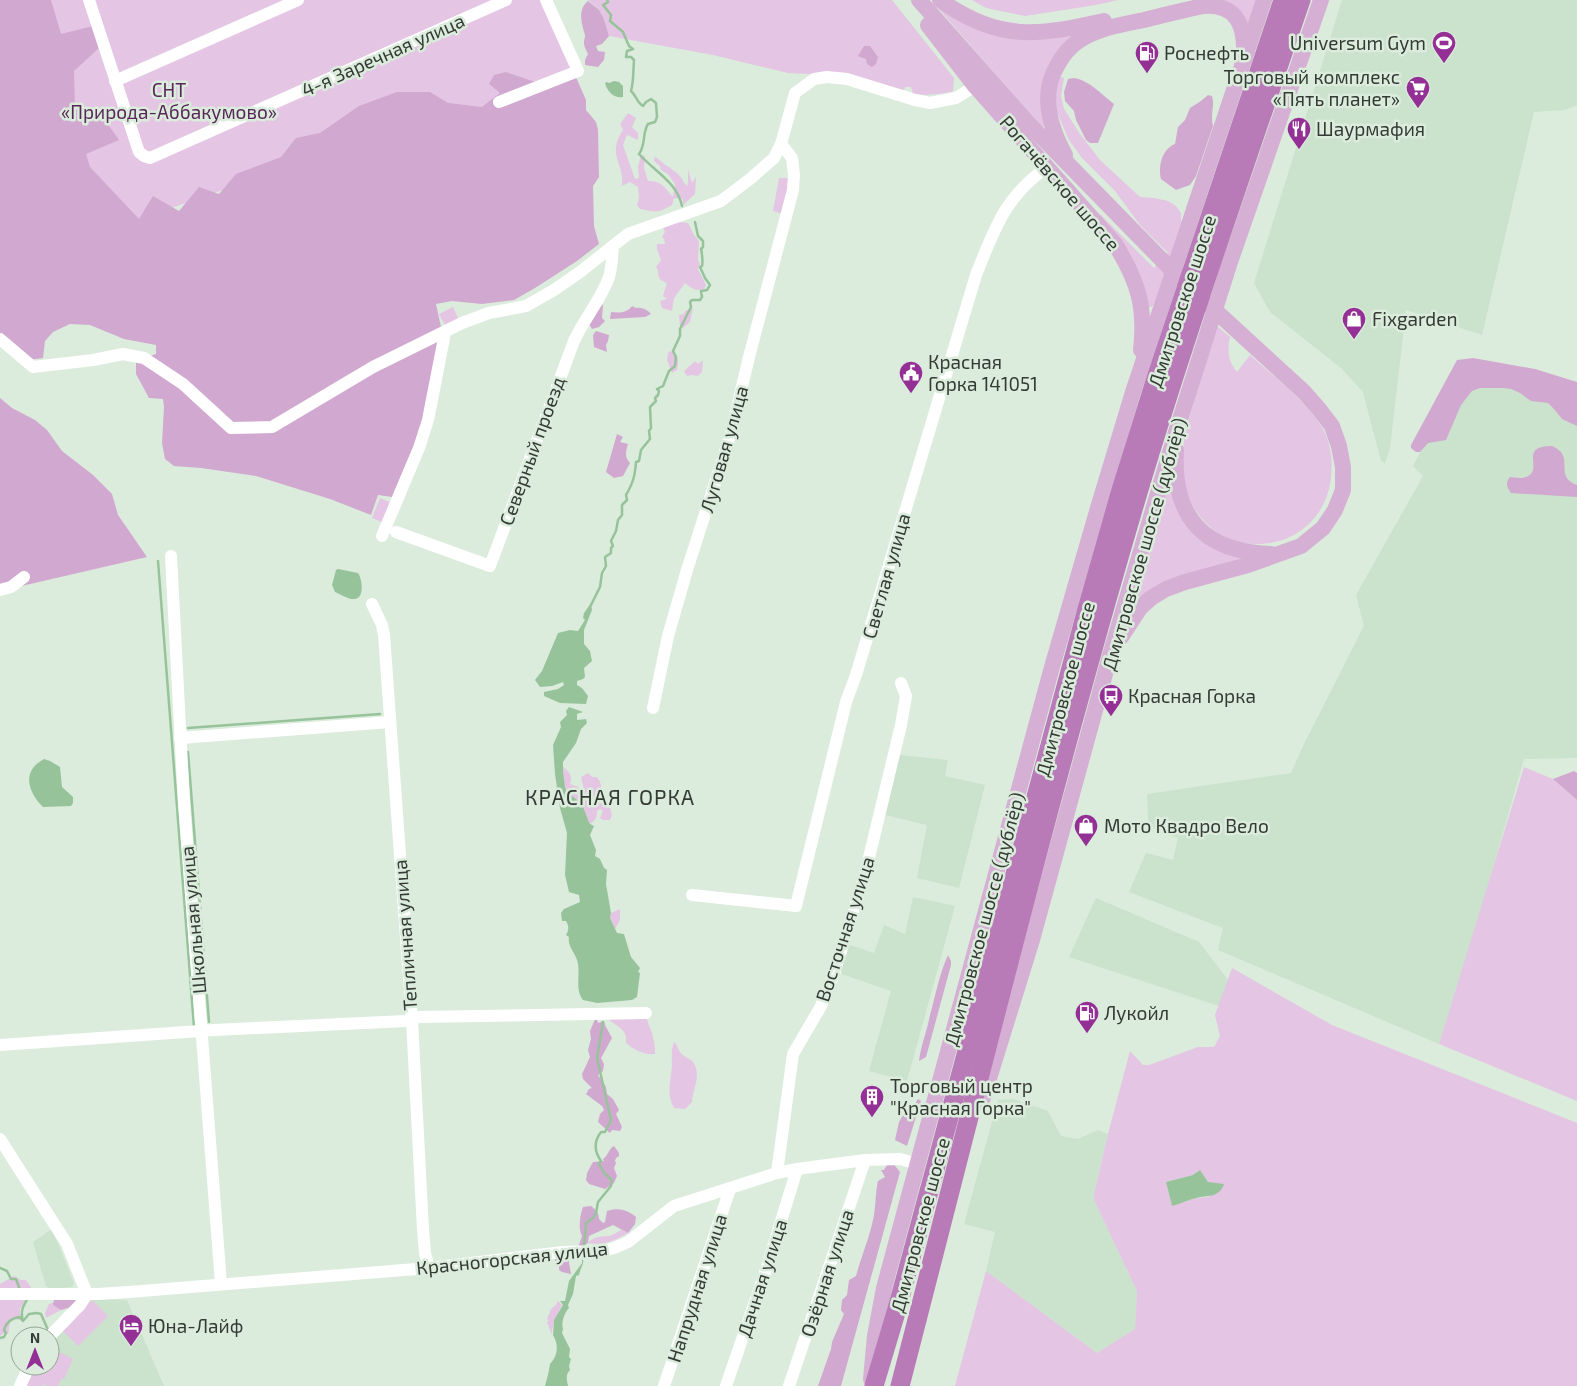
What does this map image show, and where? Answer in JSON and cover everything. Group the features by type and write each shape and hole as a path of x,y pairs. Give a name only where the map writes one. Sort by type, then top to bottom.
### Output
{"highway":[{"name":"Дмитровское шоссе","path":"874,1386 898,1309 1084,619 1121,490 1157,375 1283,0"},
{"name":"Дмитровское шоссе","path":"900,1386 1012,949 1103,614 1176,372 1301,0"}],"main road":[{"name":"Рогачёвское шоссе","path":"908,0 975,86 1115,244 1129,266 1138,289 1142,310 1140,359 1133,392"},
{"path":"919,0 1030,124 1159,257 1304,392 1332,426 1339,446 1343,467 1343,490 1335,510 1323,528 1301,546 1248,565 1166,589 1151,598 1140,608 1111,652"},
{"path":"940,0 977,22 1012,32 1030,33 1055,31 1194,0"},
{"name":"Дмитровское шоссе (дублёр)","path":"870,1386 875,1336 884,1288 1054,660 1133,392 1264,0"},
{"name":"Дмитровское шоссе (дублёр)","path":"954,1178 982,1102 1032,940 1111,652 1177,429 1229,265 1321,0"},
{"path":"1074,170 1059,143 1052,123 1048,107 1048,90 1060,58 1073,44 1086,36 1106,28 1204,6 1220,6 1230,11 1239,20 1242,29 1244,51 1242,68"},
{"path":"1177,429 1175,468 1177,488 1184,509 1194,523 1209,537 1226,547 1252,554 1280,554"}],"street":[{"path":"89,0 115,80 298,0"},
{"name":"4-я Заречная улица","path":"115,80 139,152 150,158 506,0"},
{"path":"499,102 578,71 546,0"},
{"path":"0,339 33,367 93,360 123,354 144,358 183,384 232,428 272,427 373,367 462,323 489,313 526,306 580,272 625,236 720,201 774,158 781,144 795,92 814,79 827,77 847,79 930,103 956,98 975,86"},
{"name":"Луговая улица","path":"653,708 668,636 687,570 732,433 749,357 793,190 792,158 781,144"},
{"name":"Светлая улица","path":"692,895 796,906 846,702 856,675 976,275 996,225 1013,198 1031,179 1047,167"},
{"name":"Северный проезд","path":"396,532 490,566 574,341 609,276 613,246"},
{"path":"382,536 419,448 428,420 445,333"},
{"name":"Школьная улица","path":"171,556 180,738 222,1284"},
{"path":"0,590 11,586 24,577"},
{"name":"Тепличная улица","path":"372,604 382,625 412,1020 423,1230 425,1253 429,1268"},
{"name":"Восточная улица","path":"777,1173 793,1054 821,1006 834,974 866,870 902,725 906,696 901,682"},
{"path":"180,738 390,722"},
{"path":"0,1046 412,1020 418,1017 646,1013"},
{"path":"0,1139 67,1244 87,1294 80,1305 60,1326"},
{"name":"Красногорская улица","path":"0,1294 130,1292 429,1268 604,1251 628,1242 674,1206 777,1173 865,1160 900,1160 918,1164"},
{"name":"Озёрная улица","path":"789,1386 865,1160"},
{"name":"Дачная улица","path":"726,1386 797,1169"},
{"name":"Напрудная улица","path":"664,1386 730,1189"}],"shaded area":[{"path":"0,0 51,0 61,34 93,26 99,48 74,71 75,109 99,112 119,140 86,154 90,167 139,219 153,196 179,211 199,187 219,194 236,174 281,157 296,138 320,133 359,106 397,92 430,92 448,103 482,107 500,93 489,84 494,75 506,72 535,82 575,75 586,100 586,110 596,122 598,130 599,177 593,186 594,226 599,244 577,261 514,300 482,304 452,301 436,304 441,327 424,422 392,497 378,495 371,515 330,499 256,476 174,466 165,459 162,443 163,399 149,398 136,374 136,361 156,354 156,345 124,339 90,325 70,324 53,332 45,341 43,358 28,360 0,335"},
{"path":"1342,0 1577,0 1577,105 1565,110 1534,112 1482,335 1406,310 1390,448 1385,463 1381,461 1363,392 1341,368 1270,312 1254,283"},
{"path":"588,1 599,10 609,36 602,44 596,46 598,51 605,52 604,60 598,67 585,65 588,54 584,44 585,35 581,13"},
{"path":"864,46 870,46 878,57 876,64 872,67 867,64 866,59 858,56"},
{"path":"1073,78 1089,84 1114,104 1098,143 1090,143 1086,140 1076,120 1074,111 1065,101 1064,92 1068,79"},
{"path":"619,82 623,86 623,97 614,96 607,89 605,83"},
{"path":"1208,95 1212,96 1213,100 1213,126 1196,176 1190,185 1176,190 1161,179 1162,158 1167,150 1175,144 1178,127 1185,120 1190,108"},
{"path":"599,302 603,305 602,318 605,321 599,327 592,329 589,324"},
{"path":"632,306 644,309 651,314 645,317 610,319 611,312 623,312"},
{"path":"596,331 609,335 606,345 607,352 594,347 593,335"},
{"path":"1473,358 1535,369 1577,382 1577,426 1562,419 1548,403 1531,401 1511,389 1480,388 1472,391 1461,405 1446,440 1428,443 1420,452 1416,452 1411,448 1411,445 1457,360"},
{"path":"1467,378 1577,398 1577,758 1524,759 1483,903 1439,1044 1218,950 1223,928 1129,892 1146,853 1173,860 1178,838 1156,831 1148,819 1147,794 1291,773 1364,626 1356,595 1423,476 1413,466 1456,385"},
{"path":"0,398 12,408 35,420 47,430 62,451 93,475 112,494 118,515 147,557 0,591"},
{"path":"617,434 623,437 620,442 628,444 626,456 630,463 623,476 614,478 606,472"},
{"path":"1552,446 1563,455 1566,476 1577,485 1577,497 1511,493 1507,485 1510,477 1524,478 1531,474 1533,454 1536,450"},
{"path":"336,570 358,573 362,587 358,598 350,599 335,592 332,585"},
{"path":"591,603 592,610 584,630 584,644 590,651 592,661 584,668 585,677 577,681 577,685 588,696 586,704 560,703 544,696 544,692 558,689 564,685 563,682 552,686 540,687 535,680 542,671 558,633 570,630 578,631 585,620 583,618 584,613"},
{"path":"569,707 583,712 577,714 577,720 586,719 587,723 581,729 576,743 563,762 565,787 567,792 582,804 590,824 594,826 590,835 596,850 595,856 600,859 607,870 606,884 611,913 610,918 617,933 624,934 631,957 640,968 638,972 640,973 637,997 632,1000 597,1003 583,1000 578,987 577,960 569,944 569,937 566,935 568,925 566,921 562,921 561,913 564,909 580,902 579,895 569,892 565,875 567,833 560,808 553,745 561,727 560,722 567,715 566,711"},
{"path":"900,755 948,760 945,776 985,785 959,888 917,878 927,825 885,815"},
{"path":"44,759 60,767 62,787 73,797 71,806 43,807 34,795 29,782 30,776 32,769"},
{"path":"1574,771 1577,773 1577,800 1553,779"},
{"path":"913,897 955,906 907,1081 869,1071 891,991 842,974 840,967 847,944 874,953 884,925 905,934"},
{"path":"1096,898 1199,942 1228,980 1219,1006 1069,957"},
{"path":"948,955 951,965 926,1057 919,1061 942,970"},
{"path":"596,1017 598,1023 604,1021 612,1038 601,1058 604,1064 603,1071 598,1075 606,1087 607,1094 613,1099 619,1110 616,1114 622,1127 620,1131 612,1130 610,1133 598,1122 600,1114 604,1110 602,1106 586,1094 592,1088 583,1079 582,1074 590,1057 588,1050 591,1039 590,1031"},
{"path":"918,1099 921,1101 907,1146 895,1140 899,1122 904,1113 911,1110"},
{"path":"1013,1099 1048,1111 1061,1136 1078,1139 1098,1130 1108,1134 1094,1200 1137,1291 1135,1329 1097,1353 986,1271 995,1232 964,1224 998,1100"},
{"path":"614,1146 619,1156 615,1161 614,1168 617,1176 614,1183 605,1189 589,1184 586,1180 587,1173 593,1162 604,1161 603,1159"},
{"path":"892,1162 900,1172 841,1386 818,1386 832,1342 844,1314 841,1310 842,1300 847,1295 849,1280 856,1276 869,1234 874,1215 878,1181 885,1177 881,1170 884,1170"},
{"path":"1200,1170 1208,1182 1224,1184 1219,1192 1172,1206 1166,1182 1193,1175"},
{"path":"591,1206 603,1223 605,1222 607,1211 619,1209 636,1217 635,1224 628,1233 613,1225 589,1236 588,1243 578,1248 582,1236 580,1218 582,1210 583,1207"},
{"path":"52,1229 74,1283 72,1287 50,1289 46,1286 33,1242"},
{"path":"582,1254 583,1260 582,1265 579,1275 576,1276 573,1294 568,1305 569,1308 564,1315 562,1324 562,1333 570,1349 569,1357 571,1359 570,1370 567,1376 568,1386 545,1386 550,1364 555,1358 557,1350 553,1335 554,1320 563,1305 560,1301 565,1301 569,1281 582,1263"},
{"path":"568,1257 571,1274 559,1270 559,1265 555,1263 555,1259"},
{"path":"82,1296 75,1306 61,1310 53,1305 54,1300"},
{"path":"92,1299 127,1300 164,1386 27,1386 32,1376 60,1376 60,1330"}],"green space":[{"name":"СНТ «Природа-Аббакумово»","path":"26,0 550,0 583,72 444,127 438,114 106,231"},
{"path":"588,0 892,0 954,78 953,91 922,95 913,94 911,87 906,87 901,92 852,76 788,73 713,55 609,36 599,10"},
{"path":"972,0 1118,0 1025,16 986,8"},
{"path":"1218,0 1258,0 1251,22 1247,23"},
{"path":"938,8 948,12 1075,33 1066,45 1044,126 1042,127"},
{"path":"1059,76 1064,78 1061,96 1064,109 1100,160 1140,197 1168,201 1176,206 1181,213 1181,224 1154,305 1151,307 1149,307 1097,215 1100,214 1154,268 1168,253 1140,225 1115,191 1082,158 1069,140 1056,110 1054,98"},
{"path":"628,113 636,118 632,127 638,133 638,140 627,135 623,145 635,179 639,178 638,167 641,155 645,156 644,168 648,181 660,183 673,197 675,184 668,174 661,170 660,166 654,161 655,156 679,175 687,186 688,170 692,183 696,177 695,194 682,206 683,199 674,198 672,205 659,211 640,209 637,205 639,198 638,187 630,182 622,186 616,146 623,130 620,124"},
{"path":"779,178 790,178 783,214 773,211"},
{"path":"677,222 688,223 699,241 698,260 700,264 698,269 706,285 704,289 696,290 685,283 674,298 672,311 662,308 660,301 667,299 663,296 667,283 660,279 658,275 656,267 661,260 657,244 665,244 662,237 665,232 663,228"},
{"path":"453,307 459,320 446,327 439,314"},
{"path":"693,308 690,322 683,328 680,326 679,315"},
{"path":"1217,326 1230,337 1229,356 1237,372 1250,355 1289,389 1315,417 1325,433 1329,445 1332,465 1331,478 1324,504 1317,515 1298,532 1274,542 1260,544 1240,543 1223,536 1205,522 1186,492 1183,480 1182,459 1186,431"},
{"path":"670,351 677,357 678,361 677,370 672,373 667,360"},
{"path":"703,360 702,372 698,376 687,376 684,371 695,361 698,364"},
{"path":"1168,489 1171,489 1180,510 1241,558 1241,560 1141,598 1137,597 1136,595"},
{"path":"380,498 392,503 384,523 372,518"},
{"path":"563,767 570,774 570,784 578,787 583,793 581,777 588,773 592,777 597,777 601,785 599,794 606,791 598,803 606,803 607,807 610,808 612,815 610,820 600,818 603,811 600,809 597,811 595,820 590,824 582,804 570,795 565,787"},
{"path":"1524,767 1553,779 1577,800 1577,1101 1439,1044"},
{"path":"620,909 620,920 615,929 610,918 611,913"},
{"path":"1232,968 1332,1025 1577,1123 1577,1386 955,1386 986,1271 1097,1353 1135,1329 1137,1291 1094,1200 1108,1134 1130,1051 1143,1065 1149,1065 1198,1047 1214,1047 1220,1036 1215,1015","holes":["1200,1170 1208,1182 1209,1197 1196,1198 1172,1206 1166,1182 1193,1175"]},
{"path":"612,1016 645,1016 653,1038 655,1054 639,1052 626,1043 624,1032 609,1020"},
{"path":"674,1042 681,1054 693,1062 697,1072 692,1102 685,1109 674,1108 670,1097"},
{"path":"621,1230 628,1233 609,1242 599,1244 588,1243 595,1238 611,1236"},
{"path":"14,1276 21,1280 26,1280 34,1292 0,1291 0,1284"},
{"path":"0,1296 27,1296 20,1309 20,1320 11,1318 8,1334 4,1333 0,1336"},
{"path":"92,1300 108,1316 78,1346 62,1330"},
{"path":"57,1301 67,1306 46,1318 45,1313 49,1304"},
{"path":"558,1301 562,1305 554,1323 552,1335 547,1322 549,1320 547,1319 551,1309"},
{"path":"60,1352 73,1359 64,1379 61,1379 58,1386 43,1384 42,1386 27,1386 32,1376 60,1376"}],"waterway":[{"path":"607,0 608,2 603,5 611,15 610,21 623,32 629,46 633,49 627,51 626,57 631,57 634,60 631,91 643,106 651,99 656,103 657,117 655,122 648,124 646,128 643,147 639,154 670,183 682,206"},
{"path":"591,605 600,587 602,573 606,566 605,557 611,553 613,546 611,541 616,531 618,520 622,515 622,505 627,500 626,495 633,479 636,462 639,461 641,450 650,439 650,407 656,401 655,398 659,391 657,389 663,386 669,371 675,366 676,357 673,351 680,336 680,329 691,307 690,302 692,300 700,300 702,297 701,291 707,290 710,285 700,267 702,266 701,249 703,241 698,236 695,222"},
{"path":"158,561 194,1027"},
{"path":"188,728 380,714"},
{"path":"188,752 209,1022"},
{"path":"584,1248 586,1223 593,1218 598,1202 611,1186 612,1180 604,1173 599,1164 601,1161 597,1154 596,1146 599,1135 601,1132 605,1132 611,1120 597,1058 603,1022"},
{"path":"0,1268 7,1271 11,1279 16,1279 20,1290"},
{"path":"28,1298 22,1309 23,1321 29,1314 37,1313 41,1314 46,1326"},
{"path":"0,1338 4,1337 6,1333 4,1330 9,1321 20,1317 22,1320"}],"place":[{"name":"Universum Gym","path":"1444,64"},
{"name":"Роснефть","path":"1147,74"},
{"name":"Торговый комплекс «Пять планет»","path":"1418,109"},
{"name":"Шаурмафия","path":"1299,150"},
{"name":"Fixgarden","path":"1354,340"},
{"name":"Красная Горка 141051","path":"911,394"},
{"name":"Красная Горка","path":"1111,717"},
{"name":"Мото Квадро Вело","path":"1086,847"},
{"name":"Лукойл","path":"1087,1034"},
{"name":"Торговый центр \"Красная Горка\"","path":"872,1118"},
{"name":"Юна-Лайф","path":"131,1347"}],"district":[{"name":"КРАСНАЯ ГОРКА","path":"610,798"}]}
